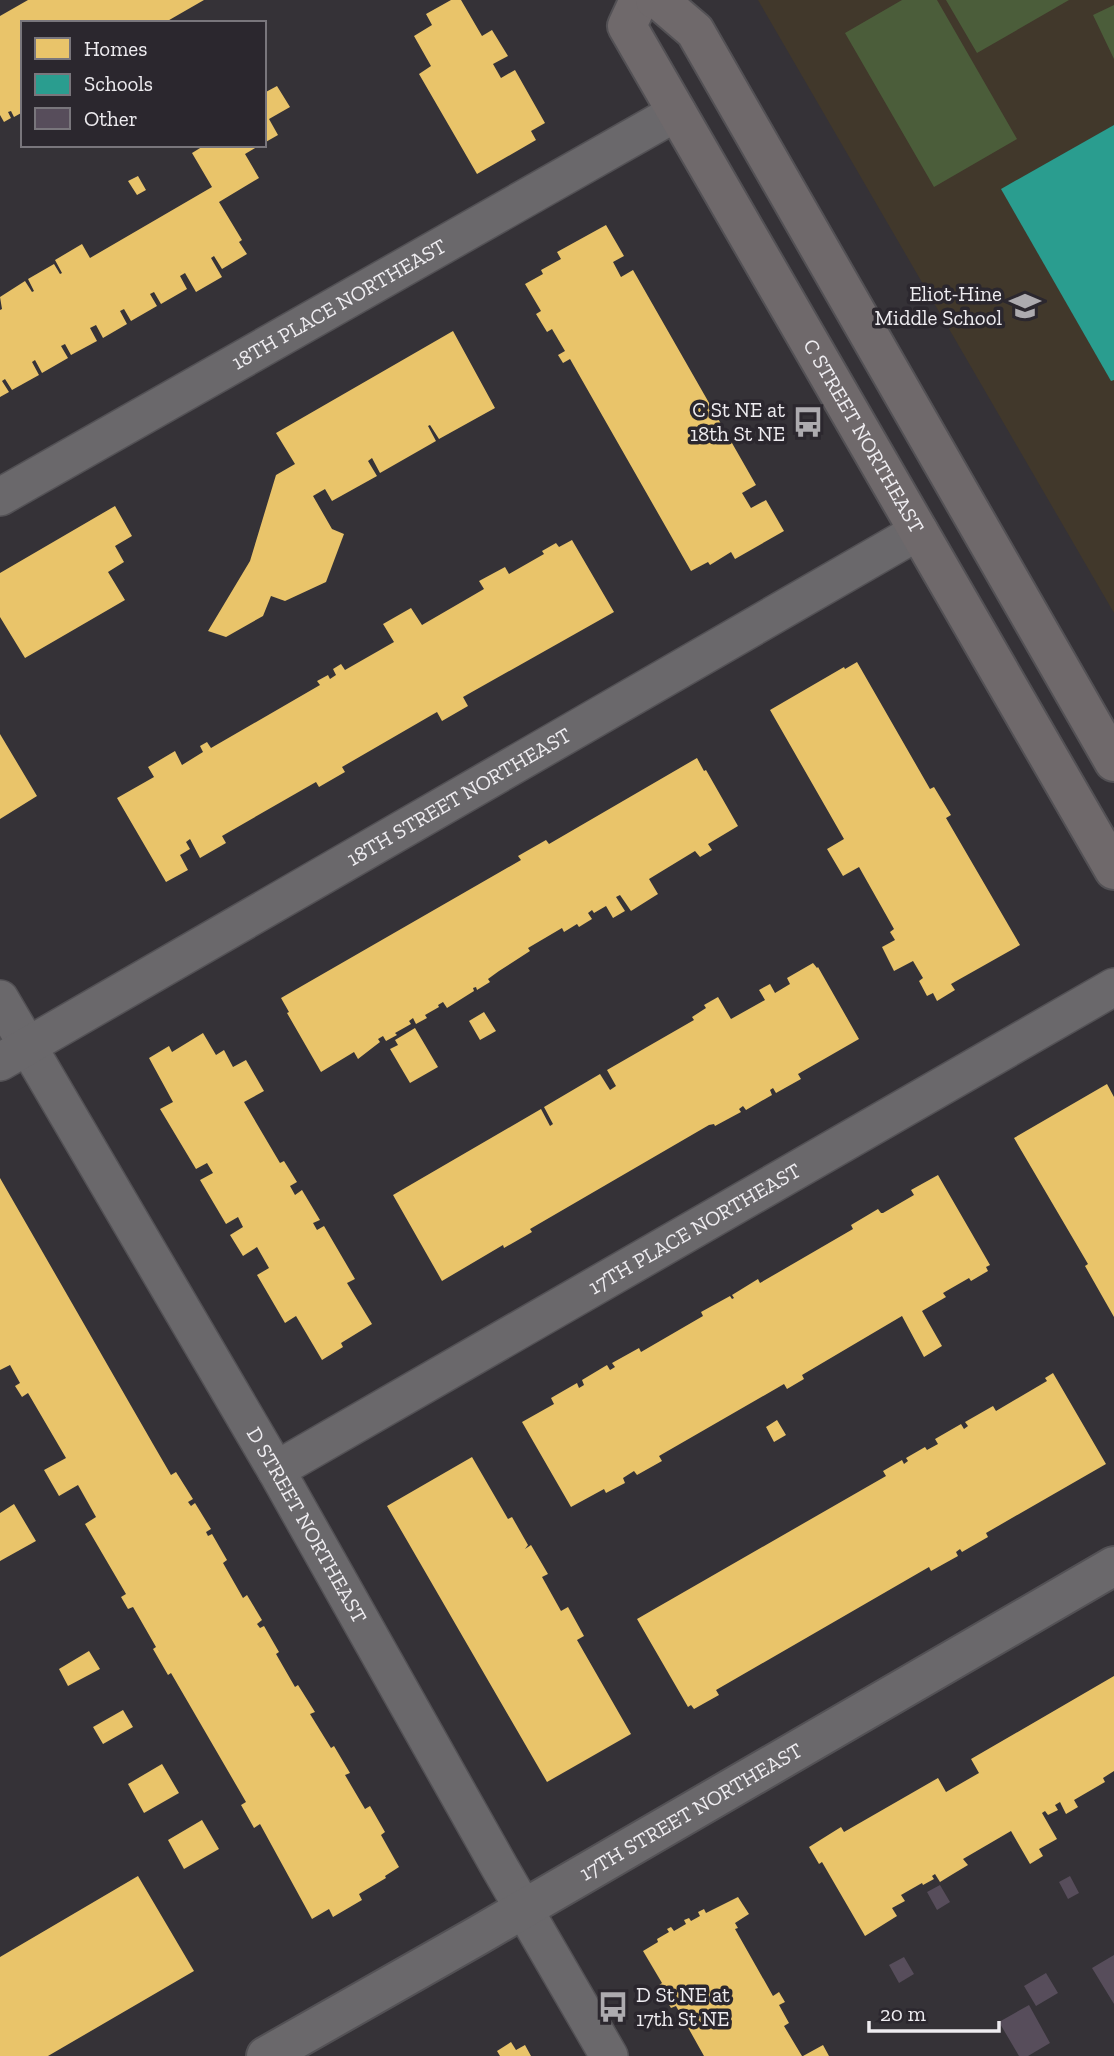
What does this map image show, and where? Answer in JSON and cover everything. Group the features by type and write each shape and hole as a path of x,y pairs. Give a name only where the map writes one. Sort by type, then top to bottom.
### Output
{"main road":[{"name":"C STREET NORTHEAST","path":"639,0 627,26 1114,870"},
{"path":"655,0 660,1 695,31 1114,762"},
{"name":"17TH STREET NORTHEAST","path":"266,2056 1114,1566"}],"street":[{"name":"18TH PLACE NORTHEAST","path":"0,497 677,112"},
{"name":"18TH STREET NORTHEAST","path":"14,1054 919,531"},
{"name":"17TH PLACE NORTHEAST","path":"276,1470 1114,987"},
{"name":"D STREET NORTHEAST","path":"0,999 14,1054 276,1470 523,1909 609,2056"}],"shaded area":[{"name":"Eliot-Hine Middle School","path":"758,0 1114,0 1114,613"}],"green space":[{"path":"902,0 937,0 1017,139 934,187 845,33"},
{"path":"946,0 1069,0 977,53"},
{"path":"1114,5 1114,59 1093,15"}],"building: Homes":[{"path":"28,0 204,0 167,21 21,21 21,113 14,117 11,111 8,112 11,118 4,122 0,115 0,16"},
{"path":"451,0 461,0 482,36 492,30 508,56 493,64 501,78 515,70 545,123 531,131 536,140 477,174 419,74 431,66 414,36 432,25 426,14"},
{"path":"277,86 290,107 269,119 278,135 266,142 266,92"},
{"path":"202,147 257,147 245,154 259,178 219,202 242,240 239,242 247,254 222,269 214,256 211,258 222,277 196,292 185,273 180,276 187,289 161,304 154,292 150,294 157,306 131,321 124,309 120,311 127,324 103,338 96,325 90,328 97,341 71,355 65,344 61,346 68,358 42,373 35,360 32,362 39,375 12,390 5,379 2,381 9,392 0,397 0,297 25,281 32,292 34,291 28,279 54,264 60,274 62,273 55,260 82,244 90,258 212,187 192,153"},
{"path":"138,176 146,190 137,195 128,181"},
{"path":"606,225 624,256 613,262 621,277 633,270 756,485 742,493 751,508 766,500 784,531 735,559 731,552 710,565 708,562 691,571 570,359 563,363 558,355 565,351 552,329 547,332 536,314 541,311 525,284 543,274 541,270 561,259 557,252"},
{"path":"453,331 495,408 439,439 430,425 428,426 436,441 380,473 372,458 368,461 377,476 332,501 325,489 313,496 332,529 344,534 326,582 285,601 271,596 263,616 226,637 208,631 250,561 276,475 295,464 276,433"},
{"path":"115,506 132,536 115,546 124,562 108,572 125,600 25,658 0,617 0,573"},
{"path":"572,540 614,612 463,697 468,706 442,721 437,712 342,767 345,772 319,787 316,782 222,836 226,843 200,858 190,839 186,842 190,849 180,855 188,870 166,882 117,798 154,777 148,767 175,751 182,765 203,752 200,746 207,742 211,748 320,685 317,681 328,675 330,679 336,675 333,669 341,664 345,670 394,642 383,624 411,608 422,625 484,589 479,581 505,567 509,574 544,554 542,551 556,543 559,547"},
{"path":"857,662 930,789 934,787 951,815 946,818 1020,945 951,984 955,990 937,1001 933,993 927,996 919,981 923,978 913,961 894,971 882,947 895,940 890,932 894,929 859,867 843,876 827,849 844,839 770,710"},
{"path":"0,734 37,796 0,819"},
{"path":"697,758 738,826 708,844 712,850 700,857 695,851 649,879 658,894 631,911 620,895 616,897 625,911 613,918 606,906 594,913 592,910 588,913 592,919 564,932 562,928 528,948 530,951 488,979 490,982 477,990 476,987 473,988 474,991 447,1008 443,1002 425,1015 427,1018 416,1024 413,1018 409,1021 411,1024 395,1033 397,1035 386,1041 383,1036 378,1039 380,1042 358,1059 354,1052 321,1072 281,998 521,860 518,856 546,840 549,844"},
{"path":"813,963 818,967 859,1039 798,1074 801,1079 776,1093 773,1088 770,1090 772,1095 746,1110 743,1106 739,1109 741,1112 715,1126 709,1125 530,1229 532,1232 504,1248 503,1245 442,1281 393,1195 541,1109 550,1126 553,1124 544,1107 600,1074 610,1090 616,1086 607,1070 694,1020 692,1017 706,1008 704,1005 718,997 731,1019 765,1000 759,990 770,984 775,993 790,984 787,978"},
{"path":"484,1012 496,1031 480,1040 469,1021"},
{"path":"415,1028 438,1067 410,1083 390,1049 398,1045 395,1040"},
{"path":"203,1033 216,1055 224,1050 233,1067 246,1060 264,1091 244,1102 280,1163 284,1161 297,1182 290,1186 295,1195 302,1190 320,1220 313,1223 317,1230 324,1226 355,1279 347,1283 372,1324 341,1343 343,1347 322,1360 296,1316 285,1323 257,1275 269,1268 257,1247 243,1256 230,1235 243,1227 238,1217 226,1224 200,1180 213,1173 207,1163 196,1169 160,1109 173,1102 149,1058 169,1046 172,1052"},
{"path":"1107,1084 1114,1097 1114,1317 1085,1266 1088,1264 1014,1138"},
{"path":"938,1175 990,1265 986,1267 988,1271 943,1293 946,1297 922,1311 942,1346 924,1357 902,1316 802,1375 804,1379 787,1389 784,1384 659,1456 662,1461 637,1475 634,1471 623,1478 625,1483 606,1493 604,1489 571,1507 522,1422 554,1404 551,1398 577,1383 579,1388 584,1385 582,1380 607,1365 610,1370 615,1367 612,1363 639,1348 641,1352 703,1316 701,1312 730,1296 734,1298 732,1295 758,1279 760,1283 853,1229 851,1225 878,1209 883,1213 914,1195 911,1190"},
{"path":"0,1178 171,1475 176,1472 193,1499 188,1502 191,1506 195,1503 211,1529 206,1532 208,1536 212,1534 227,1560 223,1563 243,1598 247,1595 262,1620 257,1624 260,1628 264,1626 295,1687 298,1685 315,1712 310,1714 350,1773 345,1775 365,1809 370,1806 385,1832 381,1835 399,1867 359,1894 362,1900 333,1917 329,1909 312,1919 260,1824 254,1828 241,1805 246,1802 171,1673 168,1675 153,1649 156,1647 133,1607 128,1609 121,1597 126,1594 85,1524 96,1517 78,1485 59,1496 44,1470 66,1458 28,1393 22,1397 15,1386 20,1383 10,1365 0,1370"},
{"path":"1053,1373 1106,1464 986,1533 988,1537 962,1552 960,1549 956,1552 958,1556 931,1571 929,1567 716,1690 719,1695 694,1709 691,1705 688,1707 637,1619 886,1476 883,1471 902,1460 904,1464 908,1461 906,1458 925,1447 927,1450 938,1444 935,1439 961,1424 964,1429 968,1426 965,1422 993,1406 996,1411 1047,1381 1045,1378"},
{"path":"777,1420 786,1435 774,1442 766,1427"},
{"path":"472,1457 508,1519 512,1517 528,1545 525,1549 531,1545 548,1574 542,1577 561,1611 568,1607 584,1636 577,1640 631,1734 547,1782 387,1506"},
{"path":"14,1504 36,1541 0,1561 0,1513"},
{"path":"89,1651 100,1669 68,1686 59,1669"},
{"path":"1114,1676 1114,1771 1103,1778 1105,1782 1074,1800 1078,1807 1066,1814 1060,1802 1055,1805 1058,1810 1048,1815 1045,1811 1042,1813 1057,1839 1039,1849 1043,1856 1030,1864 1011,1831 963,1859 968,1865 940,1882 935,1874 932,1876 934,1879 901,1895 905,1901 892,1908 897,1916 865,1936 822,1862 819,1864 809,1847 841,1827 844,1832 938,1778 946,1792 979,1773 971,1759"},
{"path":"123,1710 133,1727 103,1744 93,1727"},
{"path":"162,1764 179,1793 144,1813 128,1784"},
{"path":"202,1820 219,1849 184,1869 168,1840"},
{"path":"138,1876 194,1971 48,2056 0,2056 0,1957"},
{"path":"738,1897 749,1914 735,1923 738,1928 735,1929 773,1996 779,1992 785,2002 779,2005 789,2023 784,2026 802,2056 704,2056 676,2006 671,2008 658,1986 662,1983 643,1951 669,1932 667,1929 671,1927 674,1931 686,1924 684,1920 689,1918 691,1921 700,1916 698,1912 704,1909 706,1913"},
{"path":"511,2042 516,2050 525,2045 531,2056 500,2056 497,2051"},
{"path":"823,2045 829,2056 803,2056"}],"building: Schools":[{"path":"1114,125 1114,380 1111,381 1001,189"}],"building: Other":[{"path":"1070,1876 1079,1893 1068,1899 1059,1882"},
{"path":"940,1885 950,1902 937,1910 927,1892"},
{"path":"1114,1955 1114,2004 1092,1968"},
{"path":"904,1957 914,1974 899,1983 889,1965"},
{"path":"1046,1973 1058,1993 1036,2006 1024,1986"},
{"path":"1029,2005 1050,2043 1028,2056 1019,2056 999,2022"}],"place":[{"name":"Eliot-Hine Middle School","path":"1025,306"},
{"name":"C St NE at 18th St NE","path":"808,422"},
{"name":"D St NE at 17th St NE","path":"613,2007"}]}
